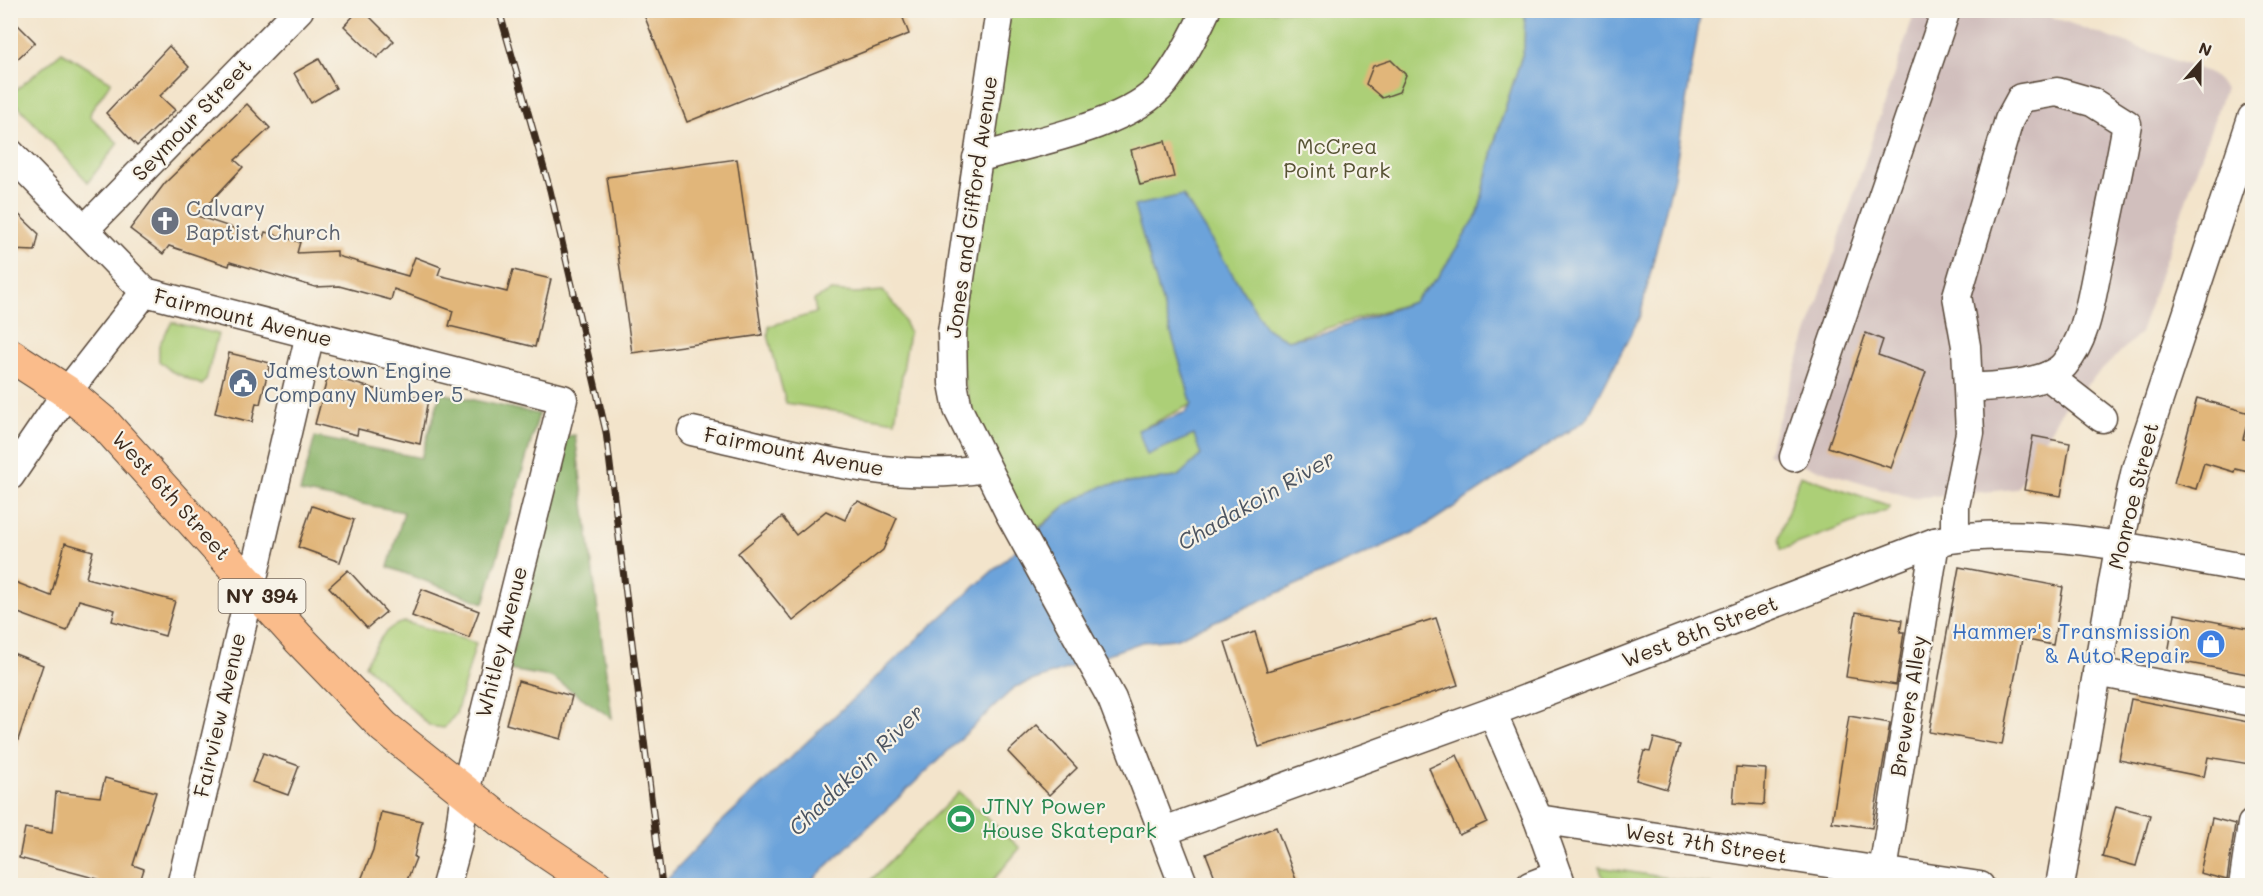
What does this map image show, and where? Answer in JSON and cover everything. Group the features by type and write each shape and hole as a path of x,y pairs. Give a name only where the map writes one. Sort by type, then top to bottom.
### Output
{"main road":[{"name":"NY 394","path":"10,355 67,392"},
{"name":"West 6th Street","path":"67,392 129,448 299,639 384,727 508,826 597,885"}],"street":[{"name":"Seymour Street","path":"85,229 299,10"},
{"name":"Jones and Gifford Avenue","path":"986,468 958,409 953,374 952,332 1000,10"},
{"path":"977,158 1088,129 1143,101 1163,83 1206,10"},
{"path":"1794,457 1946,10"},
{"name":"Brewers Alley","path":"1883,871 1945,540 1955,506 1970,433 1966,346 1957,296 2009,120 2021,98 2057,92 2092,102 2127,124 2118,176 2084,330 2064,365 2048,376"},
{"name":"Monroe Street","path":"2060,885 2097,672 2136,469 2205,255 2253,118"},
{"path":"10,153 146,292"},
{"name":"Fairmount Avenue","path":"10,476 67,392 146,292 563,399"},
{"name":"Fairview Avenue","path":"181,885 310,334"},
{"path":"1968,388 2005,385 2048,376 2102,418"},
{"name":"Whitley Avenue","path":"446,885 458,842 465,792 563,399"},
{"name":"Fairmount Avenue","path":"692,431 839,464 897,472 952,474 986,468"},
{"path":"986,468 1112,699 1184,885"},
{"name":"West 8th Street","path":"1164,831 1491,712 1945,540 2021,536 2120,548 2253,569"},
{"path":"2097,672 2253,702"},
{"path":"1491,712 1538,819 1560,880 1530,885"},
{"name":"West 7th Street","path":"1538,819 1980,885"},
{"path":"2242,885 2253,824"}],"shaded area":[{"path":"1915,11 2035,11 2208,72 2225,88 2140,333 2063,408 2017,489 1913,498 1767,454"}],"green space":[{"name":"McCrea Point Park","path":"1000,11 1525,11 1524,49 1497,133 1478,214 1439,276 1413,302 1288,340 1267,329 1183,195 1134,206 1192,404 1139,430 1147,455 1195,434 1201,455 1177,477 1103,486 1066,505 1024,540 986,468 952,332"},
{"path":"62,52 111,82 90,116 118,143 88,182 11,98 11,94"},
{"path":"831,291 855,293 883,291 899,310 909,332 895,421 786,403 768,335 769,326 816,313 814,300"},
{"path":"172,322 218,334 206,380 202,385 171,371 159,361 159,345"},
{"path":"441,393 539,414 484,603 388,567 404,512 300,492 315,437 421,458"},
{"path":"575,435 612,718 551,677 509,670 559,437"},
{"path":"1800,475 1890,506 1889,509 1781,550 1779,538"},
{"path":"405,622 476,643 456,714 444,728 430,726 365,665 386,632 391,627"},
{"name":"JTNY Power House Skatepark","path":"959,792 1020,848 989,885 866,885"},
{"path":"1599,867 1712,885 1606,885"}],"water":[{"name":"Chadakoin River","path":"1525,11 1701,11 1674,176 1640,316 1587,419 1419,530 1175,639 1142,642 1015,687 807,885 660,886 717,826 932,625 1066,505 1103,486 1177,477 1201,455 1194,435 1147,455 1138,430 1186,412 1192,404 1134,206 1183,195 1267,329 1288,340 1331,331 1413,302 1439,276 1478,214 1497,134 1524,49"}],"building":[{"path":"359,10 363,10 394,41 377,58 344,26"},
{"path":"642,10 900,10 909,34 687,122"},
{"path":"10,17 35,42 10,66"},
{"path":"169,46 189,67 160,96 175,110 137,146 106,113"},
{"path":"319,59 336,88 311,103 294,73"},
{"path":"1391,60 1406,75 1399,92 1382,98 1366,84 1373,66"},
{"path":"247,104 270,128 235,160 243,167 197,216 263,238 265,232 300,242 297,253 337,251 337,256 408,276 415,257 441,267 438,275 507,292 513,270 551,279 535,347 449,326 453,311 394,289 391,300 339,286 315,287 230,262 229,266 169,246 163,254 130,229 165,183"},
{"path":"1165,141 1174,177 1140,185 1131,150"},
{"path":"737,159 762,335 632,353 607,177"},
{"path":"10,206 39,234 35,251 10,250"},
{"path":"1866,333 1883,340 1878,355 1926,372 1891,468 1828,447"},
{"name":"Jamestown Engine Company Number 5","path":"229,353 270,363 260,404 256,403 252,422 215,413"},
{"path":"328,376 397,395 397,393 428,399 420,444 358,429 357,435 315,424"},
{"path":"2197,398 2250,413 2243,439 2253,441 2253,473 2235,469 2234,472 2204,463 2196,489 2174,483"},
{"path":"2033,436 2070,443 2061,496 2024,490"},
{"path":"858,501 897,518 883,550 793,621 738,553 782,517 796,535 826,511 845,520 851,506"},
{"path":"312,506 354,520 340,562 298,547"},
{"path":"65,543 93,551 86,578 175,601 165,636 112,621 115,610 79,600 67,631 10,610 10,580 51,596"},
{"path":"1959,567 2063,587 2053,645 2022,639 2002,745 1929,732"},
{"path":"348,570 386,612 367,628 329,587"},
{"path":"422,589 479,611 469,638 412,616"},
{"path":"1856,612 1902,620 1900,632 1904,632 1896,685 1846,677"},
{"name":"Hammer's Transmission & Auto Repair","path":"2175,614 2253,629 2253,675 2167,659"},
{"path":"1436,618 1458,685 1259,747 1225,642 1255,632 1267,671"},
{"path":"10,652 43,665 13,755 10,755"},
{"path":"518,681 572,696 561,739 506,724"},
{"path":"2131,699 2253,723 2249,764 2208,757 2204,777 2119,760"},
{"path":"1849,716 1890,723 1872,828 1832,822"},
{"path":"1037,725 1077,768 1049,795 1008,752"},
{"path":"1654,738 1680,745 1667,789 1636,780 1644,751 1650,752"},
{"path":"263,753 299,766 288,795 252,782"},
{"path":"1457,755 1487,822 1459,835 1429,768"},
{"path":"1736,767 1766,769 1764,805 1733,803"},
{"path":"105,778 156,792 133,865 144,869 139,885 96,885 98,879 19,858 25,828 52,833 56,792 100,797"},
{"path":"2116,806 2150,815 2136,866 2102,857"},
{"path":"381,812 422,821 414,857 416,858 405,885 359,885 373,850"},
{"path":"2212,818 2235,824 2227,880 2200,873"},
{"path":"1276,827 1298,885 1218,885 1206,854"}],"railway":[{"path":"499,10 550,190 606,432 662,886"}],"place":[{"name":"Calvary Baptist Church","path":"165,221"},
{"name":"Jamestown Engine Company Number 5","path":"243,383"},
{"name":"Hammer's Transmission & Auto Repair","path":"2211,644"},
{"name":"JTNY Power House Skatepark","path":"961,819"}]}
